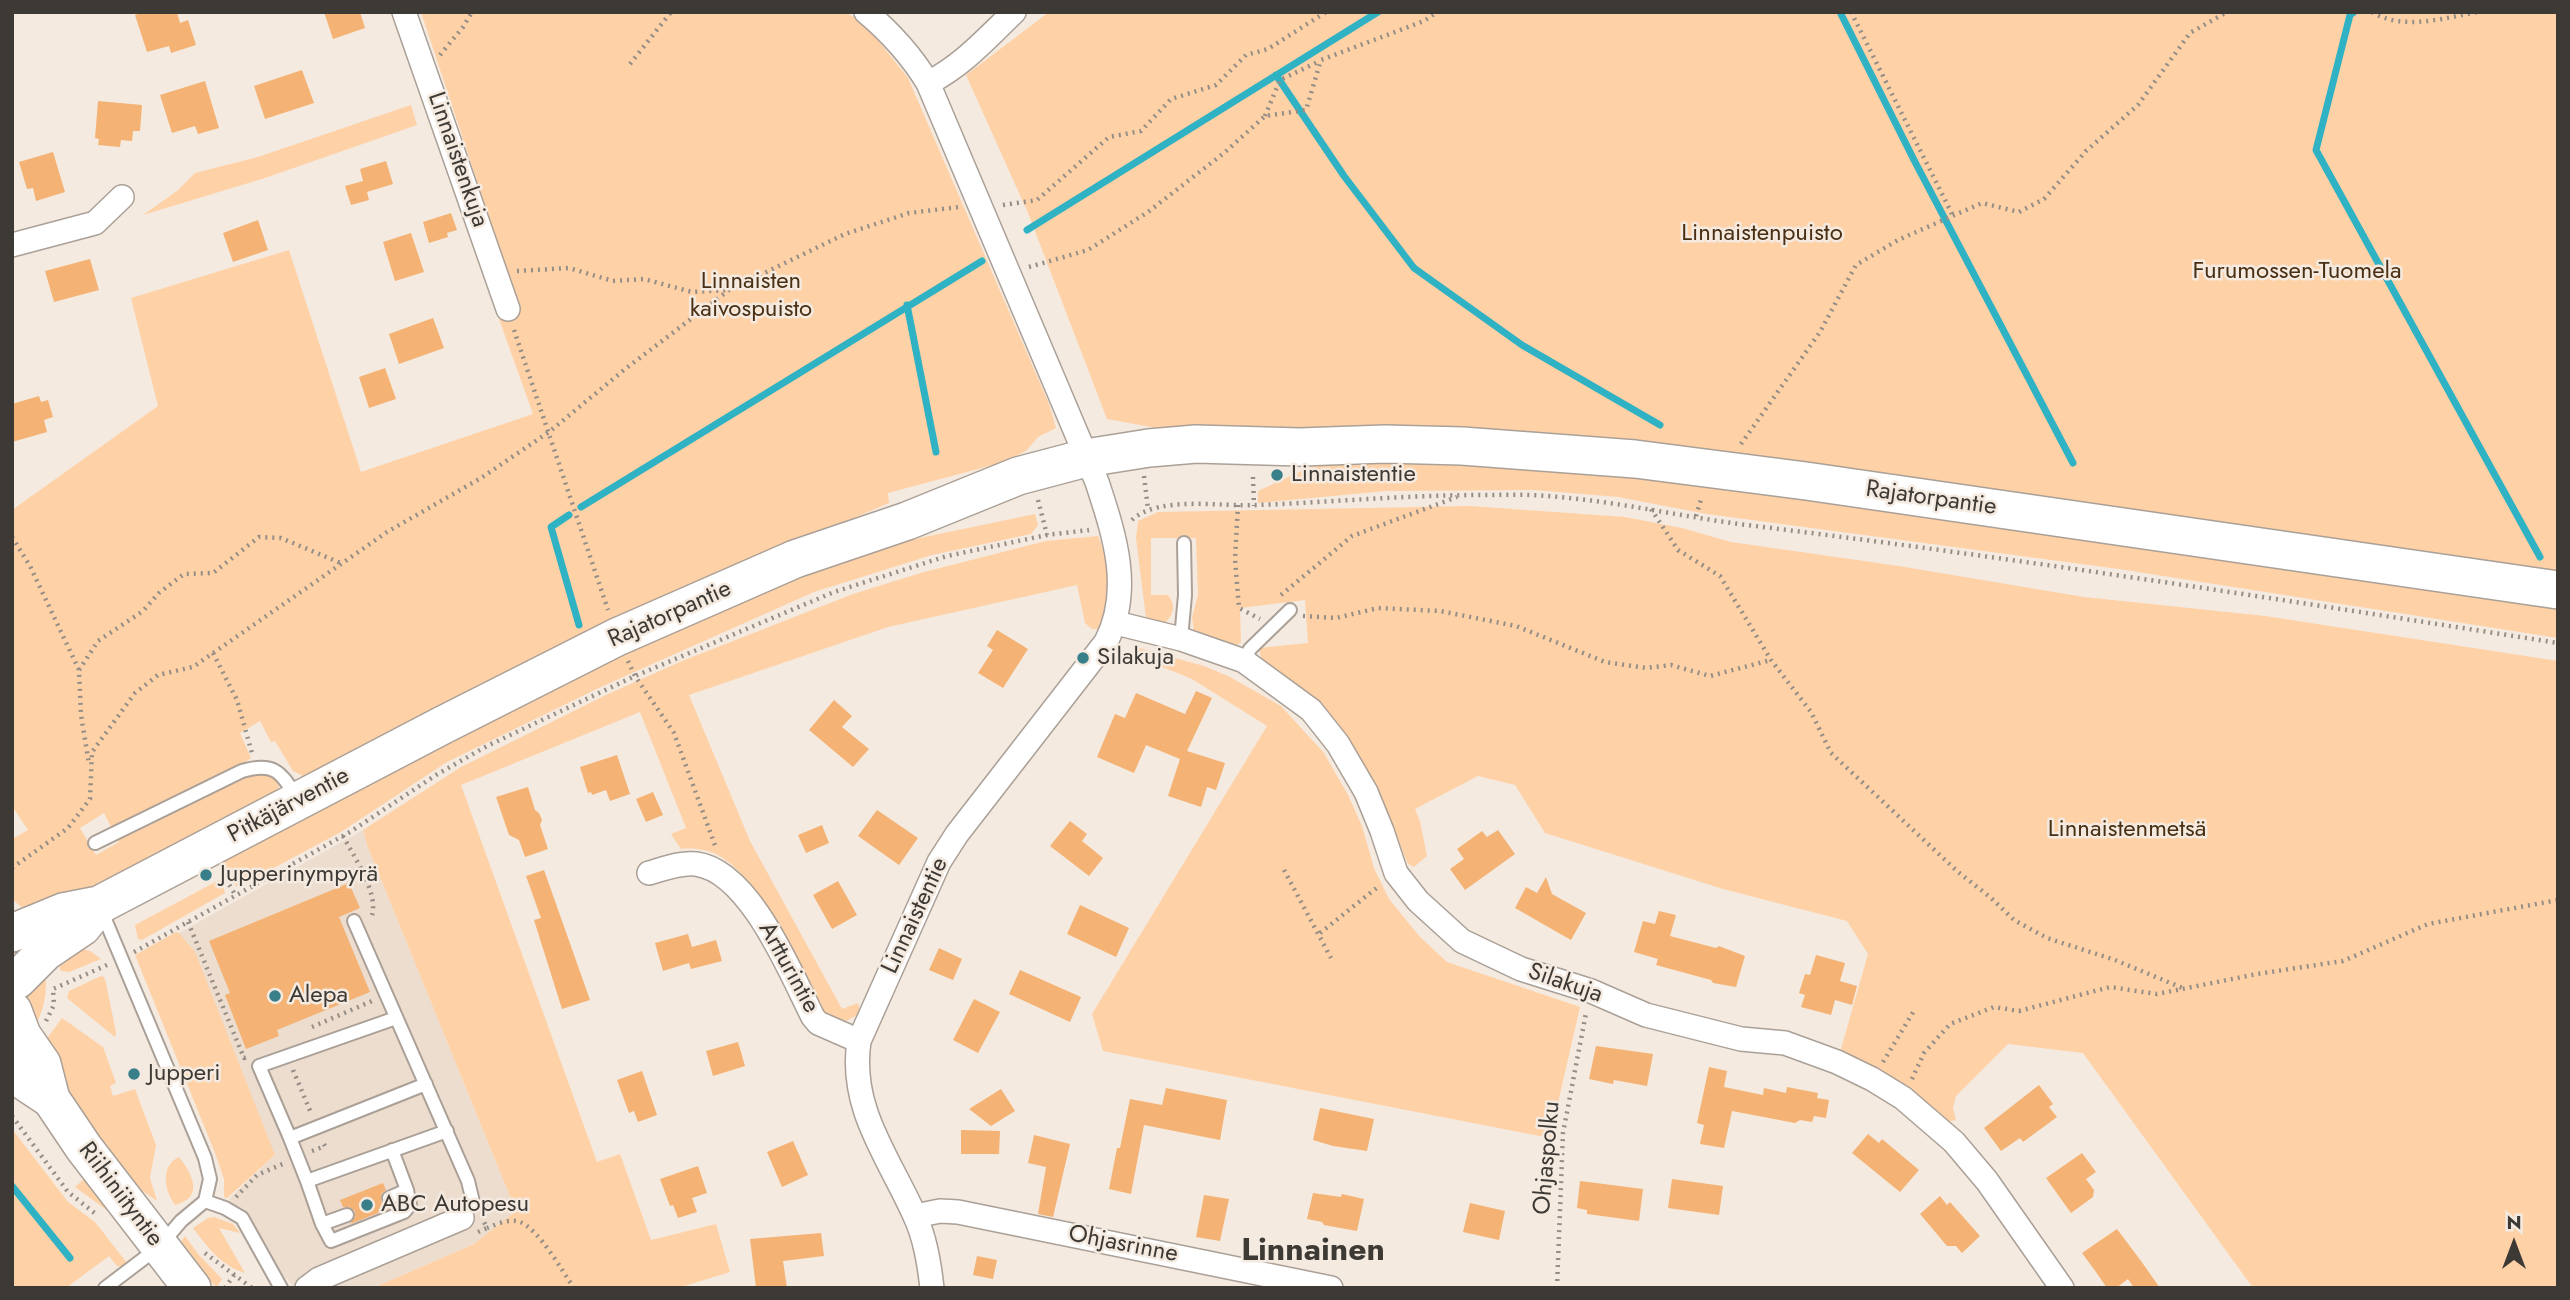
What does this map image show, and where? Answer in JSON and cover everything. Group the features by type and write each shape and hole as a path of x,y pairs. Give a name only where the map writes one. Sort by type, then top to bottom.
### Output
{"main road":[{"name":"Rajatorpantie","path":"441,726 617,637 795,559 907,522 1091,470 1300,447 1384,444 1462,446 1623,458 1733,471 2558,590"},
{"name":"Pitkäjärventie","path":"12,933 64,912 100,905 441,726"},
{"name":"Pitkäjärventie","path":"14,991 45,952 82,927 100,905"},
{"name":"Riihiniityntie","path":"14,991 22,1035 21,1058 42,1064 51,1099 170,1234 192,1288"}],"street":[{"name":"Linnaistenkuja","path":"404,12 508,309"},
{"name":"Linnaistentie","path":"866,12 885,27 911,56 928,83 991,205 1091,470 1125,526 1118,563 1120,597 1115,623 1099,652 957,834 939,862 859,1041 856,1063 863,1108 880,1149 915,1216 927,1250 932,1288"},
{"path":"928,83 946,74 978,48 1014,12"},
{"path":"12,245 95,223 122,197"},
{"name":"Silakuja","path":"1115,623 1181,639 1244,661 1311,710 1338,744 1366,792 1396,873 1432,915 1462,941 1521,969 1591,991 1646,1015 1741,1039 1785,1043 1837,1062 1903,1098 1954,1142 1987,1181 2062,1288"},
{"name":"Artturintie","path":"649,873 673,866 696,864 727,877 765,922 813,1017 818,1023 859,1041"},
{"name":"Ohjasrinne","path":"915,1216 940,1211 958,1212 1331,1288"},
{"path":"307,1288 318,1279 462,1217"}],"lane":[{"path":"1181,639 1185,595 1184,543"},
{"path":"1244,661 1250,649 1290,610"},
{"path":"95,842 242,771 257,767 274,769 284,776 298,801"},
{"path":"100,905 205,1157 210,1179 205,1200 170,1234 105,1288"},
{"path":"354,921 468,1181 473,1202 462,1217"},
{"path":"392,1150 410,1205 404,1212 331,1241 259,1066 396,1018"},
{"path":"290,1138 426,1084"},
{"path":"307,1181 447,1131"},
{"path":"389,1198 407,1190"},
{"path":"205,1200 242,1217 281,1288"},
{"path":"323,1224 346,1215"}],"path":[{"path":"426,71 463,27 472,12"},
{"path":"630,64 671,12"},
{"path":"12,868 68,828 90,799 92,752 135,693 158,675 193,667 387,532 481,478 549,432 624,370 729,290 845,234 909,212 1037,200 1109,137 1141,131 1171,99 1216,85 1246,55 1268,49 1326,12"},
{"path":"1027,268 1088,250 1159,204 1224,153 1265,116 1280,80 1321,60 1424,21 1437,12"},
{"path":"1851,12 1952,214"},
{"path":"1733,471 1743,438 1794,372 1820,332 1856,265 1898,240 1982,203 2019,212 2044,199 2086,150 2138,105 2190,33 2227,12"},
{"path":"2372,12 2380,18 2418,22 2477,12"},
{"path":"1265,116 1306,110 1321,60"},
{"path":"495,272 569,268 613,281 644,279 692,292 729,290"},
{"path":"508,309 617,637 635,676 674,733 727,877"},
{"path":"1253,477 1254,506"},
{"path":"21,1058 43,1029 54,1005 53,989 139,949 343,836 486,746 635,676 834,593 947,556 1047,535 1125,526 1139,512 1158,507 1254,506 1416,495 1545,495 2158,580 2558,643"},
{"path":"1273,626 1271,603 1352,536 1462,495"},
{"path":"1238,505 1235,559 1239,608 1273,626"},
{"path":"1651,508 1678,550 1720,576 1771,660 1811,712 1831,753 1958,872 2014,920 2047,938 2115,960 2185,989"},
{"path":"12,537 30,566 79,670 81,715 91,775"},
{"path":"79,670 98,641 143,611 159,593 184,574 213,573 259,537 281,538 343,564"},
{"path":"1290,610 1306,618 1336,618 1378,608 1440,611 1516,626 1605,662 1646,668 1671,665 1710,676 1771,660"},
{"path":"214,653 237,700 257,767"},
{"path":"343,836 367,882 374,911 361,941"},
{"path":"1284,870 1331,958"},
{"path":"1320,933 1385,881"},
{"path":"1903,1098 1924,1052 1950,1024 1994,1007 2019,1011 2110,987 2157,994 2257,974 2343,961 2428,924 2558,900"},
{"path":"188,922 244,1058 256,1052"},
{"path":"134,938 139,949"},
{"name":"Ohjaspolku","path":"1557,1288 1563,1133 1591,991"},
{"path":"310,1028 385,995"},
{"path":"1872,1079 1915,1009"},
{"path":"12,1116 68,1192 96,1214 104,1224"},
{"path":"225,1208 257,1175 279,1165"},
{"path":"488,1228 505,1221 519,1221 532,1229 574,1288"},
{"path":"170,1234 206,1255 252,1288"},
{"path":"225,1288 233,1275"}],"shaded area":[{"path":"363,830 516,1211 474,1244 373,1288 295,1288 229,1199 275,1155 179,933"}],"green space":[{"name":"Linnaisten kaivospuisto","path":"421,12 845,12 864,23 908,78 1049,404 1056,428 1038,437 1027,450 1008,461 888,493 889,503 767,555 307,778 293,771 275,741 271,742 260,721 240,733 251,758 242,764 120,826 111,827 104,813 80,828 96,855 119,842 117,838 244,775 264,772 276,781 279,787 276,795 101,888 33,917 12,899 12,839 28,830 12,806 12,510 158,406 131,298 289,250 361,472 533,414 499,319 520,311"},
{"name":"Furumossen-Tuomela","path":"1049,12 2558,12 2558,575 1716,452 1554,433 1435,427 1168,430 1107,419 1028,213 966,75"},
{"path":"411,105 417,125 265,178 143,215 177,191 195,173 258,157"},
{"path":"1438,459 1698,480 2558,603 2558,638 2119,569 1707,514 1618,497 1535,490 1386,491 1258,503 1258,491 1310,467 1349,460"},
{"name":"Linnaistenmetsä","path":"1470,506 1625,517 1682,528 1731,542 1899,566 2084,597 2265,616 2558,661 2558,1288 2253,1288 2083,1053 2008,1044 1956,1096 1953,1108 1956,1120 1947,1122 1839,1056 1868,954 1847,921 1723,889 1545,833 1515,785 1478,776 1415,809 1427,856 1414,867 1408,864 1389,821 1262,662 1259,648 1308,643 1305,600 1240,608 1241,642 1234,647 1194,631 1192,618 1198,595 1196,538 1151,538 1151,595 1168,595 1173,609 1165,623 1150,622 1146,618 1136,538 1138,521 1158,512"},
{"path":"1035,514 1038,525 1031,534 932,555 814,592 603,686 447,762 341,832 240,886 236,886 223,863 258,832 438,741 797,570 920,538"},
{"path":"1098,536 1108,571 1101,629 1092,629 1085,623 1077,585 888,627 689,695 750,841 842,1009 858,1003 861,1013 846,1021 820,1016 768,914 744,877 731,864 713,853 701,849 681,849 671,834 686,828 640,712 461,785 597,1162 620,1154 651,1240 716,1224 730,1272 678,1288 373,1288 474,1244 516,1211 363,830 461,767 606,695 682,661 853,594 924,572 1046,541"},
{"path":"1139,648 1204,666 1230,677 1281,706 1324,753 1348,795 1362,826 1374,868 1389,899 1420,937 1447,962 1580,1007 1550,1138 1103,1051 1092,1014 1267,726 1192,679 1135,656"},
{"path":"221,879 225,893 142,940 138,939 135,925"},
{"path":"176,932 195,952 275,1155 226,1199 224,1179 215,1153 135,955"},
{"path":"76,947 90,951 101,959 69,972 61,971 55,954"},
{"path":"45,971 44,1001 33,1030 26,1011 26,998 32,985"},
{"path":"101,976 106,983 115,1037 67,998 69,991"},
{"path":"62,1018 103,1047 116,1083 110,1086 113,1096 135,1089 156,1145 150,1178 157,1201 134,1185 107,1154 40,1048"},
{"path":"12,1129 68,1202 95,1222 127,1263 117,1266 109,1256 66,1288 12,1288"},
{"path":"179,1157 191,1178 193,1191 190,1197 175,1205 166,1186 166,1172"},
{"path":"85,1178 137,1249 108,1211 75,1187"},
{"path":"214,1217 233,1224 240,1233 219,1228 245,1273 222,1261 193,1228"},
{"path":"185,1236 222,1279 217,1287 201,1274 179,1245"}],"building":[{"path":"145,12 177,12 180,23 188,20 196,45 171,53 169,46 147,52 135,15"},
{"path":"324,12 360,12 365,28 333,39"},
{"path":"302,70 314,103 265,119 254,86"},
{"path":"205,81 219,128 198,134 195,126 172,133 160,95"},
{"path":"98,101 142,105 140,131 133,131 132,141 121,140 120,147 98,145 99,139 95,138"},
{"path":"53,152 65,192 36,201 33,188 27,189 19,162"},
{"path":"386,161 393,184 367,192 369,200 351,205 345,186 363,181 360,169"},
{"path":"451,213 457,230 447,233 448,237 429,243 423,222"},
{"path":"258,220 268,250 233,262 223,233"},
{"path":"411,233 424,272 395,281 383,242"},
{"path":"90,259 99,290 54,302 45,271"},
{"path":"433,318 444,348 399,364 389,334"},
{"path":"385,368 396,399 369,408 359,377"},
{"path":"39,396 41,402 48,400 53,417 44,420 47,432 12,442 12,404"},
{"path":"997,630 1028,649 1003,688 978,673 993,650 987,646"},
{"path":"1196,691 1212,698 1187,751 1225,763 1216,790 1207,787 1201,807 1168,796 1180,759 1146,745 1134,773 1097,757 1115,714 1125,718 1136,693 1185,714"},
{"path":"834,700 852,716 842,727 869,749 853,767 809,730"},
{"path":"617,755 630,794 610,801 606,790 592,795 591,792 588,793 580,767"},
{"path":"528,787 535,810 542,820 540,825 548,849 525,857 519,840 509,835 496,797"},
{"path":"653,792 663,815 646,822 636,799"},
{"path":"877,810 918,838 899,865 858,836"},
{"path":"1070,821 1087,834 1082,841 1103,858 1089,876 1050,846"},
{"path":"822,825 829,843 806,853 798,835"},
{"path":"1498,830 1515,854 1465,890 1450,869 1464,859 1457,849 1482,831 1487,837"},
{"path":"544,870 590,1000 562,1009 534,920 541,918 526,876"},
{"path":"1546,877 1552,894 1586,913 1571,940 1515,908 1526,887 1537,893"},
{"path":"838,881 857,915 832,929 813,895"},
{"path":"349,883 360,908 339,917 370,992 277,1030 279,1036 246,1049 225,995 230,993 209,941"},
{"path":"1080,905 1129,928 1116,957 1067,934"},
{"path":"1659,911 1676,915 1670,936 1716,948 1719,946 1745,956 1736,987 1713,983 1711,980 1656,965 1658,959 1634,952 1643,921 1655,924"},
{"path":"688,934 692,947 716,940 722,961 691,969 689,963 663,971 655,943"},
{"path":"939,948 962,959 953,980 929,970"},
{"path":"1816,955 1845,963 1840,981 1857,986 1852,1005 1835,1000 1831,1015 1801,1007 1805,995 1799,993 1805,974 1810,975"},
{"path":"1020,970 1081,997 1070,1022 1009,994"},
{"path":"974,999 1000,1012 978,1053 953,1040"},
{"path":"738,1042 745,1066 713,1076 706,1051"},
{"path":"1596,1046 1653,1054 1647,1086 1589,1079"},
{"path":"1709,1067 1727,1071 1724,1087 1763,1095 1764,1088 1786,1093 1787,1087 1818,1093 1817,1098 1829,1100 1826,1118 1814,1116 1812,1122 1800,1120 1795,1123 1732,1111 1724,1148 1700,1144 1704,1125 1697,1123"},
{"path":"642,1071 657,1115 638,1122 634,1111 629,1113 617,1080"},
{"path":"2039,1085 2053,1104 2049,1107 2057,1117 2023,1142 2020,1138 2001,1151 1984,1128"},
{"path":"1166,1088 1227,1100 1220,1140 1144,1125 1131,1194 1109,1189 1130,1099 1162,1105"},
{"path":"1001,1089 1015,1111 991,1126 969,1109"},
{"path":"1320,1108 1374,1119 1367,1151 1313,1140"},
{"path":"961,1130 1000,1131 999,1154 961,1154"},
{"path":"1868,1134 1879,1143 1882,1139 1919,1170 1900,1192 1852,1153"},
{"path":"1034,1135 1070,1144 1053,1217 1038,1214 1046,1167 1028,1163"},
{"path":"793,1141 808,1175 782,1187 767,1152"},
{"path":"2082,1153 2096,1172 2086,1179 2094,1190 2093,1197 2071,1213 2046,1178"},
{"path":"698,1166 707,1193 692,1198 697,1212 678,1218 673,1205 670,1206 660,1179"},
{"path":"1672,1179 1723,1186 1719,1215 1668,1208"},
{"path":"1580,1181 1643,1189 1639,1221 1587,1214 1587,1210 1577,1208"},
{"name":"ABC Autopesu","path":"383,1183 386,1190 382,1193 381,1201 384,1205 393,1207 350,1224 355,1217 355,1211 343,1207 340,1200"},
{"path":"1313,1193 1341,1197 1342,1194 1364,1199 1357,1231 1307,1219"},
{"path":"1204,1195 1229,1199 1220,1241 1196,1237"},
{"path":"1940,1196 1947,1205 1950,1202 1980,1236 1962,1253 1956,1246 1947,1246 1920,1214"},
{"path":"1470,1203 1505,1211 1499,1240 1463,1232"},
{"path":"2117,1229 2160,1288 2134,1288 2128,1279 2116,1288 2107,1288 2082,1253"},
{"path":"821,1233 824,1256 783,1261 787,1288 756,1288 750,1239"},
{"path":"977,1256 997,1260 993,1279 973,1275"}],"waterway":[{"path":"1027,230 1378,12"},
{"path":"1840,12 1914,160 2073,463"},
{"path":"2354,12 2350,15 2316,150 2540,557"},
{"path":"1276,75 1344,176 1414,268 1522,345 1660,425"},
{"path":"581,507 982,261"},
{"path":"907,305 936,452"},
{"path":"569,515 551,527 579,625"},
{"path":"12,1186 70,1258"}],"place":[{"name":"Linnaistentie","path":"1277,475"},
{"name":"Silakuja","path":"1083,658"},
{"name":"Jupperinympyrä","path":"206,875"},
{"name":"Alepa","path":"275,996"},
{"name":"Jupperi","path":"134,1074"},
{"name":"ABC Autopesu","path":"367,1205"}],"district":[{"name":"Linnainen","path":"1313,1252"}],"park label":[{"name":"Linnaistenpuisto","path":"1762,234"}]}
